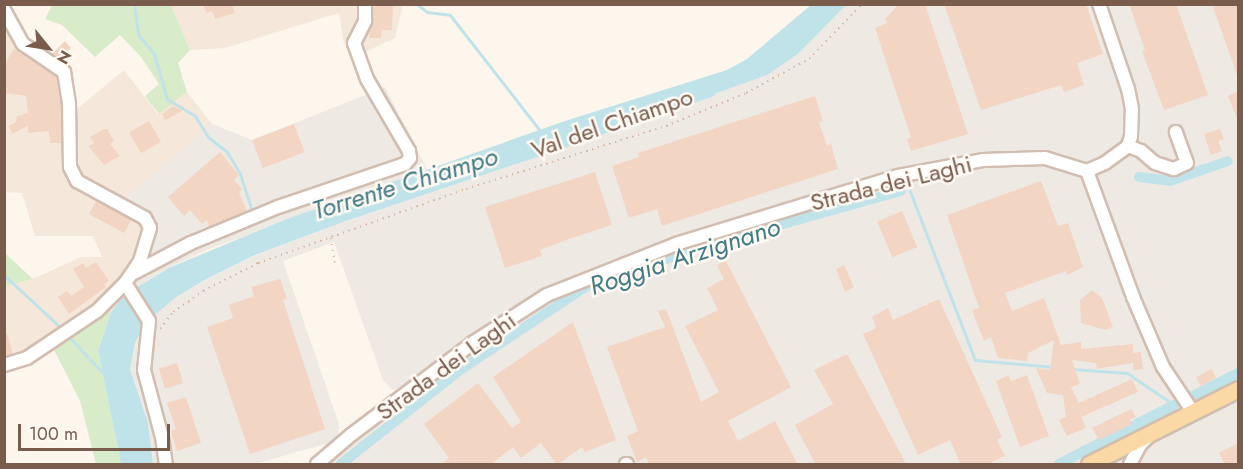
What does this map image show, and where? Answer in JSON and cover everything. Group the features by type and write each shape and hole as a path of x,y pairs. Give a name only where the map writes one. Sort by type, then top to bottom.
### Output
{"main road":[{"path":"1089,465 1109,459 1239,388"}],"street":[{"path":"128,279 191,243 278,207 405,164 410,158 409,152 367,79 354,43 364,21 365,4"},
{"path":"1099,4 1132,109 1131,136 1128,146 1105,163 1088,171 1133,297 1163,367 1193,412"},
{"path":"4,10 23,44 64,72 69,105 70,167 77,181 145,218 150,228 140,261 128,279 97,311 27,358 4,365"},
{"path":"1128,146 1141,151 1155,164 1174,170 1187,163 1176,132"},
{"name":"Strada dei Laghi","path":"317,465 351,435 474,342 547,295 679,243 898,176 983,160 1046,158 1088,171"},
{"path":"128,279 149,321 144,370 162,437 166,465"},
{"path":"1130,465 1140,445 1153,433"},
{"path":"1109,459 1125,465"}],"path":[{"name":"Val del Chiampo","path":"157,333 173,312 230,276 465,189 666,126 746,93 809,59 861,4"},
{"path":"331,238 335,263"}],"shaded area":[{"path":"171,5 403,5 395,38 361,54 344,44 339,13 225,48 190,50"},
{"path":"846,5 1238,5 1238,464 307,464 327,450 325,444 255,464 153,464 148,423 130,369 135,343 145,323 175,298 206,279 256,255 343,222 579,143 766,75 798,54","holes":["334,242 383,380 391,389 400,391 338,438 339,424 283,261"]},
{"path":"4,20 12,39 34,58 58,69 66,118 124,70 158,114 187,92 212,124 117,206 146,228 143,253 124,295 111,312 103,304 5,365 5,286 33,279 81,257 102,257 93,236 35,236 22,193 5,192"},
{"path":"385,87 428,171 209,249 171,267 124,295 143,253 146,228 116,206 212,124 252,140"}],"green space":[{"path":"52,5 171,5 190,50 178,63 187,92 159,114 145,96 159,84 141,57 120,35 95,57 62,25 45,19"},
{"path":"5,252 9,257 33,279 5,286"},
{"path":"103,304 111,312 98,351 121,464 96,464 80,401 50,342"}],"water":[{"path":"811,5 846,5 798,54 767,75 579,143 343,222 255,255 206,279 175,298 145,323 135,343 130,369 148,423 153,464 121,464 98,351 111,312 124,295 171,267 287,219 565,121 727,70 747,59"}],"building":[{"path":"203,4 232,4 235,13 215,19 212,11 206,13"},
{"path":"373,4 393,4 392,30 382,30 381,38 369,38"},
{"path":"899,4 925,4 968,134 911,151 907,139 911,137 875,28 887,23 885,19"},
{"path":"944,4 1086,4 1103,54 1077,63 1084,85 1064,92 1061,85 981,110"},
{"path":"1129,4 1176,4 1208,95 1164,110 1142,51 1145,50"},
{"path":"1212,4 1239,4 1239,75 1237,75"},
{"path":"65,41 71,48 60,59 52,54"},
{"path":"14,49 56,77 61,105 61,143 50,143 49,131 28,133 28,126 12,134 9,126 16,122 17,116 28,113 26,96 4,93 4,65"},
{"path":"1239,91 1239,121 1238,121 1228,96"},
{"path":"815,96 823,121 819,122 827,146 831,144 838,169 662,226 657,209 629,218 612,166 639,157 638,153"},
{"path":"173,106 183,111 165,120 162,114"},
{"path":"149,121 161,142 141,153 129,132"},
{"path":"294,124 305,152 263,168 252,140"},
{"path":"107,129 114,141 110,144 120,156 104,165 88,146 94,143 90,137"},
{"path":"1220,129 1224,139 1218,141 1222,151 1211,155 1204,134"},
{"path":"220,152 239,175 234,180 242,189 239,192 247,211 209,227 207,220 202,224 190,210 184,216 168,197"},
{"path":"595,172 612,225 540,250 542,256 505,268 485,207"},
{"path":"1041,181 1058,226 1068,223 1083,267 1067,275 1066,271 1005,293 1012,311 1044,298 1061,345 1081,342 1081,349 1133,344 1133,353 1141,352 1143,369 1133,370 1133,363 1097,369 1096,363 1072,360 1080,384 1071,387 1079,403 1132,379 1138,392 1081,417 1086,428 1067,436 1059,420 1066,417 1063,395 1047,393 1036,368 1050,370 1054,340 1028,353 1027,361 998,358 991,337 984,341 972,310 979,308 947,215"},
{"path":"96,201 131,220 124,233 89,214"},
{"path":"902,211 917,247 892,257 877,222"},
{"path":"726,261 791,387 728,421 738,441 775,421 798,465 649,465 646,457 637,462 627,436 638,431 607,347 665,327 658,311 666,309 701,402 719,392 685,326 718,310 707,288 724,279 717,265"},
{"path":"96,262 109,281 104,284 106,287 69,314 58,297 67,291 71,296 84,287 73,269 83,263 86,268"},
{"path":"844,265 854,287 845,292 836,269"},
{"path":"280,279 287,299 283,300 325,429 250,454 207,327 233,318 229,305 254,296 251,287"},
{"path":"1092,290 1102,298 1113,327 1105,330 1081,323 1080,300"},
{"path":"939,299 1002,437 997,440 1005,456 986,465 961,465 950,440 918,455 863,334 876,328 872,317 888,308 893,320"},
{"path":"573,322 616,440 585,452 582,447 557,465 541,443 521,458 513,447 490,465 441,465 449,458 424,424 478,383 512,428 521,422 493,377"},
{"path":"4,333 7,333 13,354 4,356"},
{"path":"847,354 906,465 816,465 795,425 833,404 814,370"},
{"path":"177,363 183,383 165,389 159,369"},
{"path":"1211,369 1216,378 1201,386 1196,377"},
{"path":"1009,375 1011,381 1027,375 1049,436 1020,447 996,381"},
{"path":"186,397 201,443 177,451 171,431 176,429 167,403"},
{"path":"1131,409 1136,417 1130,420 1132,424 1099,440 1092,428"},
{"path":"1239,443 1239,465 1225,465 1219,453"}],"waterway":[{"path":"134,4 138,34 154,54 167,99 195,116 208,137 227,152 240,174 252,210"},
{"path":"417,4 427,12 450,15 541,132"},
{"name":"Torrente Chiampo","path":"688,103 713,94"},
{"name":"Roggia Arzignano","path":"1139,177 1170,181 1228,161"},
{"path":"909,189 975,360 1054,367"},
{"name":"Roggia Arzignano","path":"341,464 460,370 590,284 711,244 901,191"},
{"path":"4,275 61,328"},
{"path":"70,338 102,372"},
{"path":"1072,369 1127,373 1174,405"},
{"path":"1193,396 1238,373"},
{"path":"1059,464 1174,405"}]}
